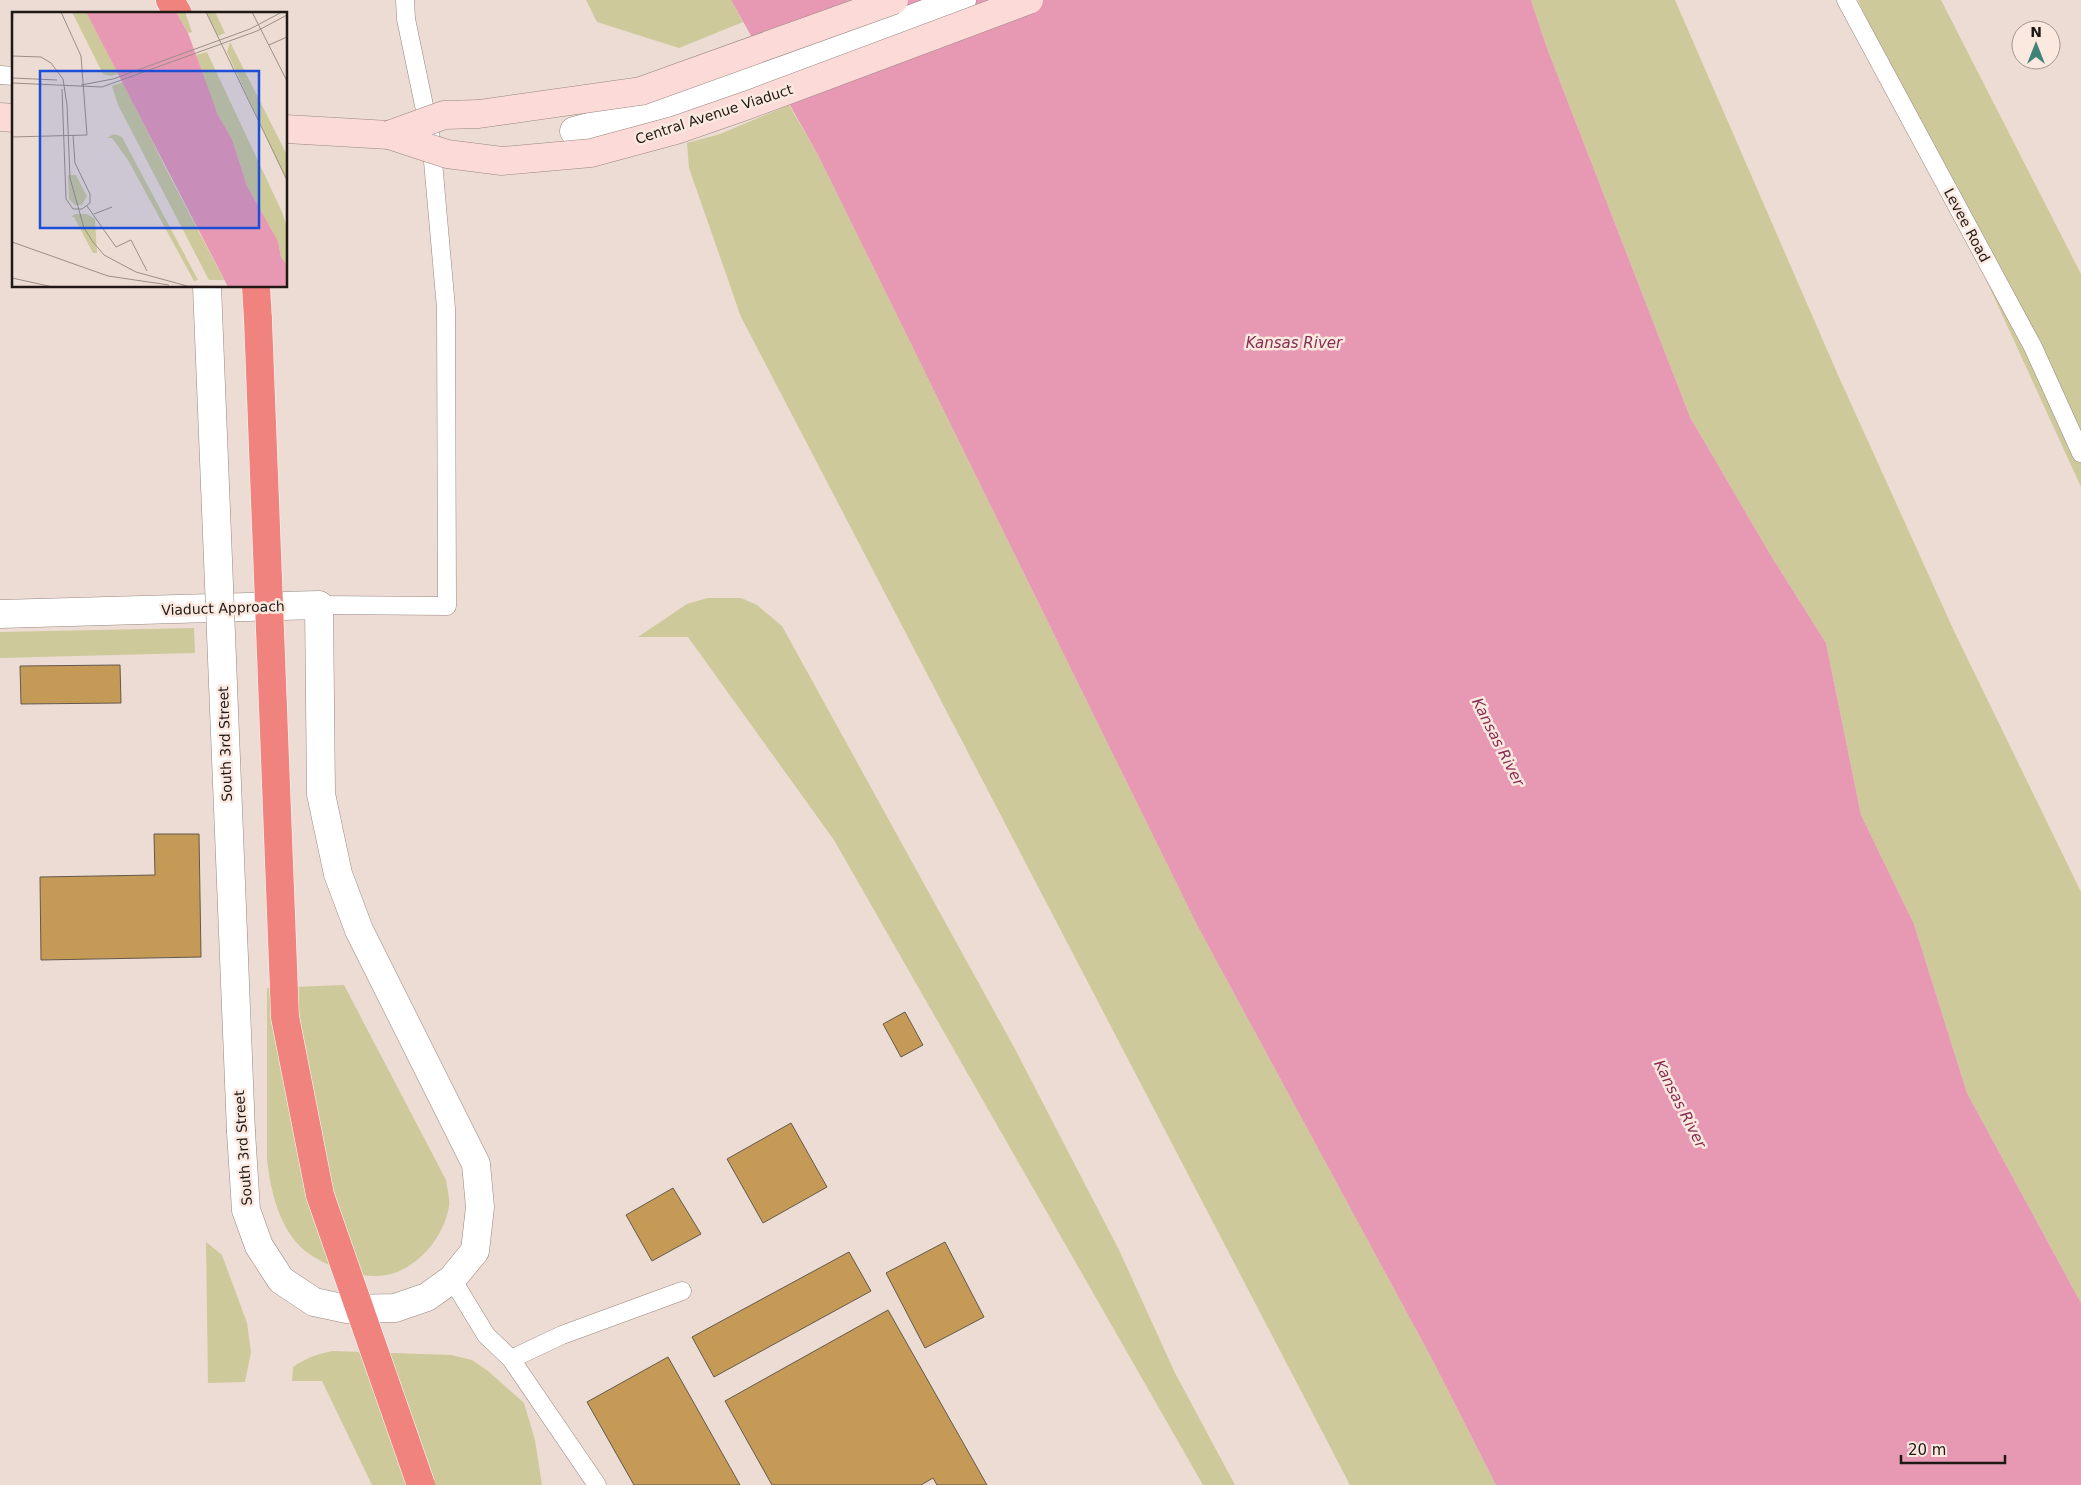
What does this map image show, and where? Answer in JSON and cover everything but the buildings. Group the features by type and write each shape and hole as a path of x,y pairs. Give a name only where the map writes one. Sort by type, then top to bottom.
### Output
{"highway":[{"path":"170,0 177,12"},
{"path":"256,288 285,1018 320,1195 422,1485"}],"main road":[{"name":"Central Avenue Viaduct","path":"389,135 444,115 479,114 641,91 894,0"},
{"name":"Central Avenue Viaduct","path":"288,129 389,135 447,154 502,161 591,153 676,130 748,105 1029,0"}],"street":[{"path":"574,131 712,94 962,0"},
{"name":"South 3rd Street","path":"207,288 241,1132 246,1210 259,1246 281,1280 314,1302 347,1309 396,1308 427,1297 452,1279 475,1252 480,1207 476,1164 359,930 338,874 320,794 319,605"},
{"name":"Viaduct Approach","path":"0,614 319,605"}],"lane":[{"name":"Viaduct Approach","path":"319,605 447,606 446,308 431,139 406,20 405,0"},
{"name":"Levee Road","path":"1846,0 2033,347 2081,453"},
{"path":"452,1279 486,1335 511,1359 597,1485"},
{"path":"511,1359 562,1335 682,1291"}],"shaded area":[{"path":"586,0 731,0 743,22 679,48 597,22"},
{"path":"1531,0 1675,0 1838,375 1954,631 2081,892 2081,1303 1967,1093 1914,924 1861,815 1826,643 1770,554 1690,417 1547,48"},
{"path":"1858,0 1941,0 2081,274 2081,487"},
{"path":"789,105 818,155 1197,925 1433,1361 1496,1485 1350,1485 741,317 689,168 687,143 720,134"},
{"path":"708,598 741,598 757,605 782,626 1015,1049 1119,1250 1175,1373 1235,1485 1203,1485 834,840 688,637 638,637 687,604"},
{"path":"194,628 195,653 0,658 0,632"},
{"path":"344,985 446,1180 449,1196 449,1206 441,1231 425,1253 403,1269 391,1274 378,1276 349,1272 329,1265 304,1250 295,1241 282,1220 278,1209 267,1160 267,988"},
{"path":"206,1242 222,1255 247,1323 251,1352 245,1382 208,1383"},
{"path":"333,1351 451,1355 472,1360 488,1371 524,1403 535,1440 542,1485 372,1485 322,1381 292,1381 293,1367 312,1357"}],"water":[{"name":"Kansas River","path":"731,0 1531,0 1547,48 1690,417 1770,554 1826,643 1861,815 1914,924 1967,1093 2081,1303 2081,1485 1496,1485 1433,1361 1197,925 818,155"}]}
